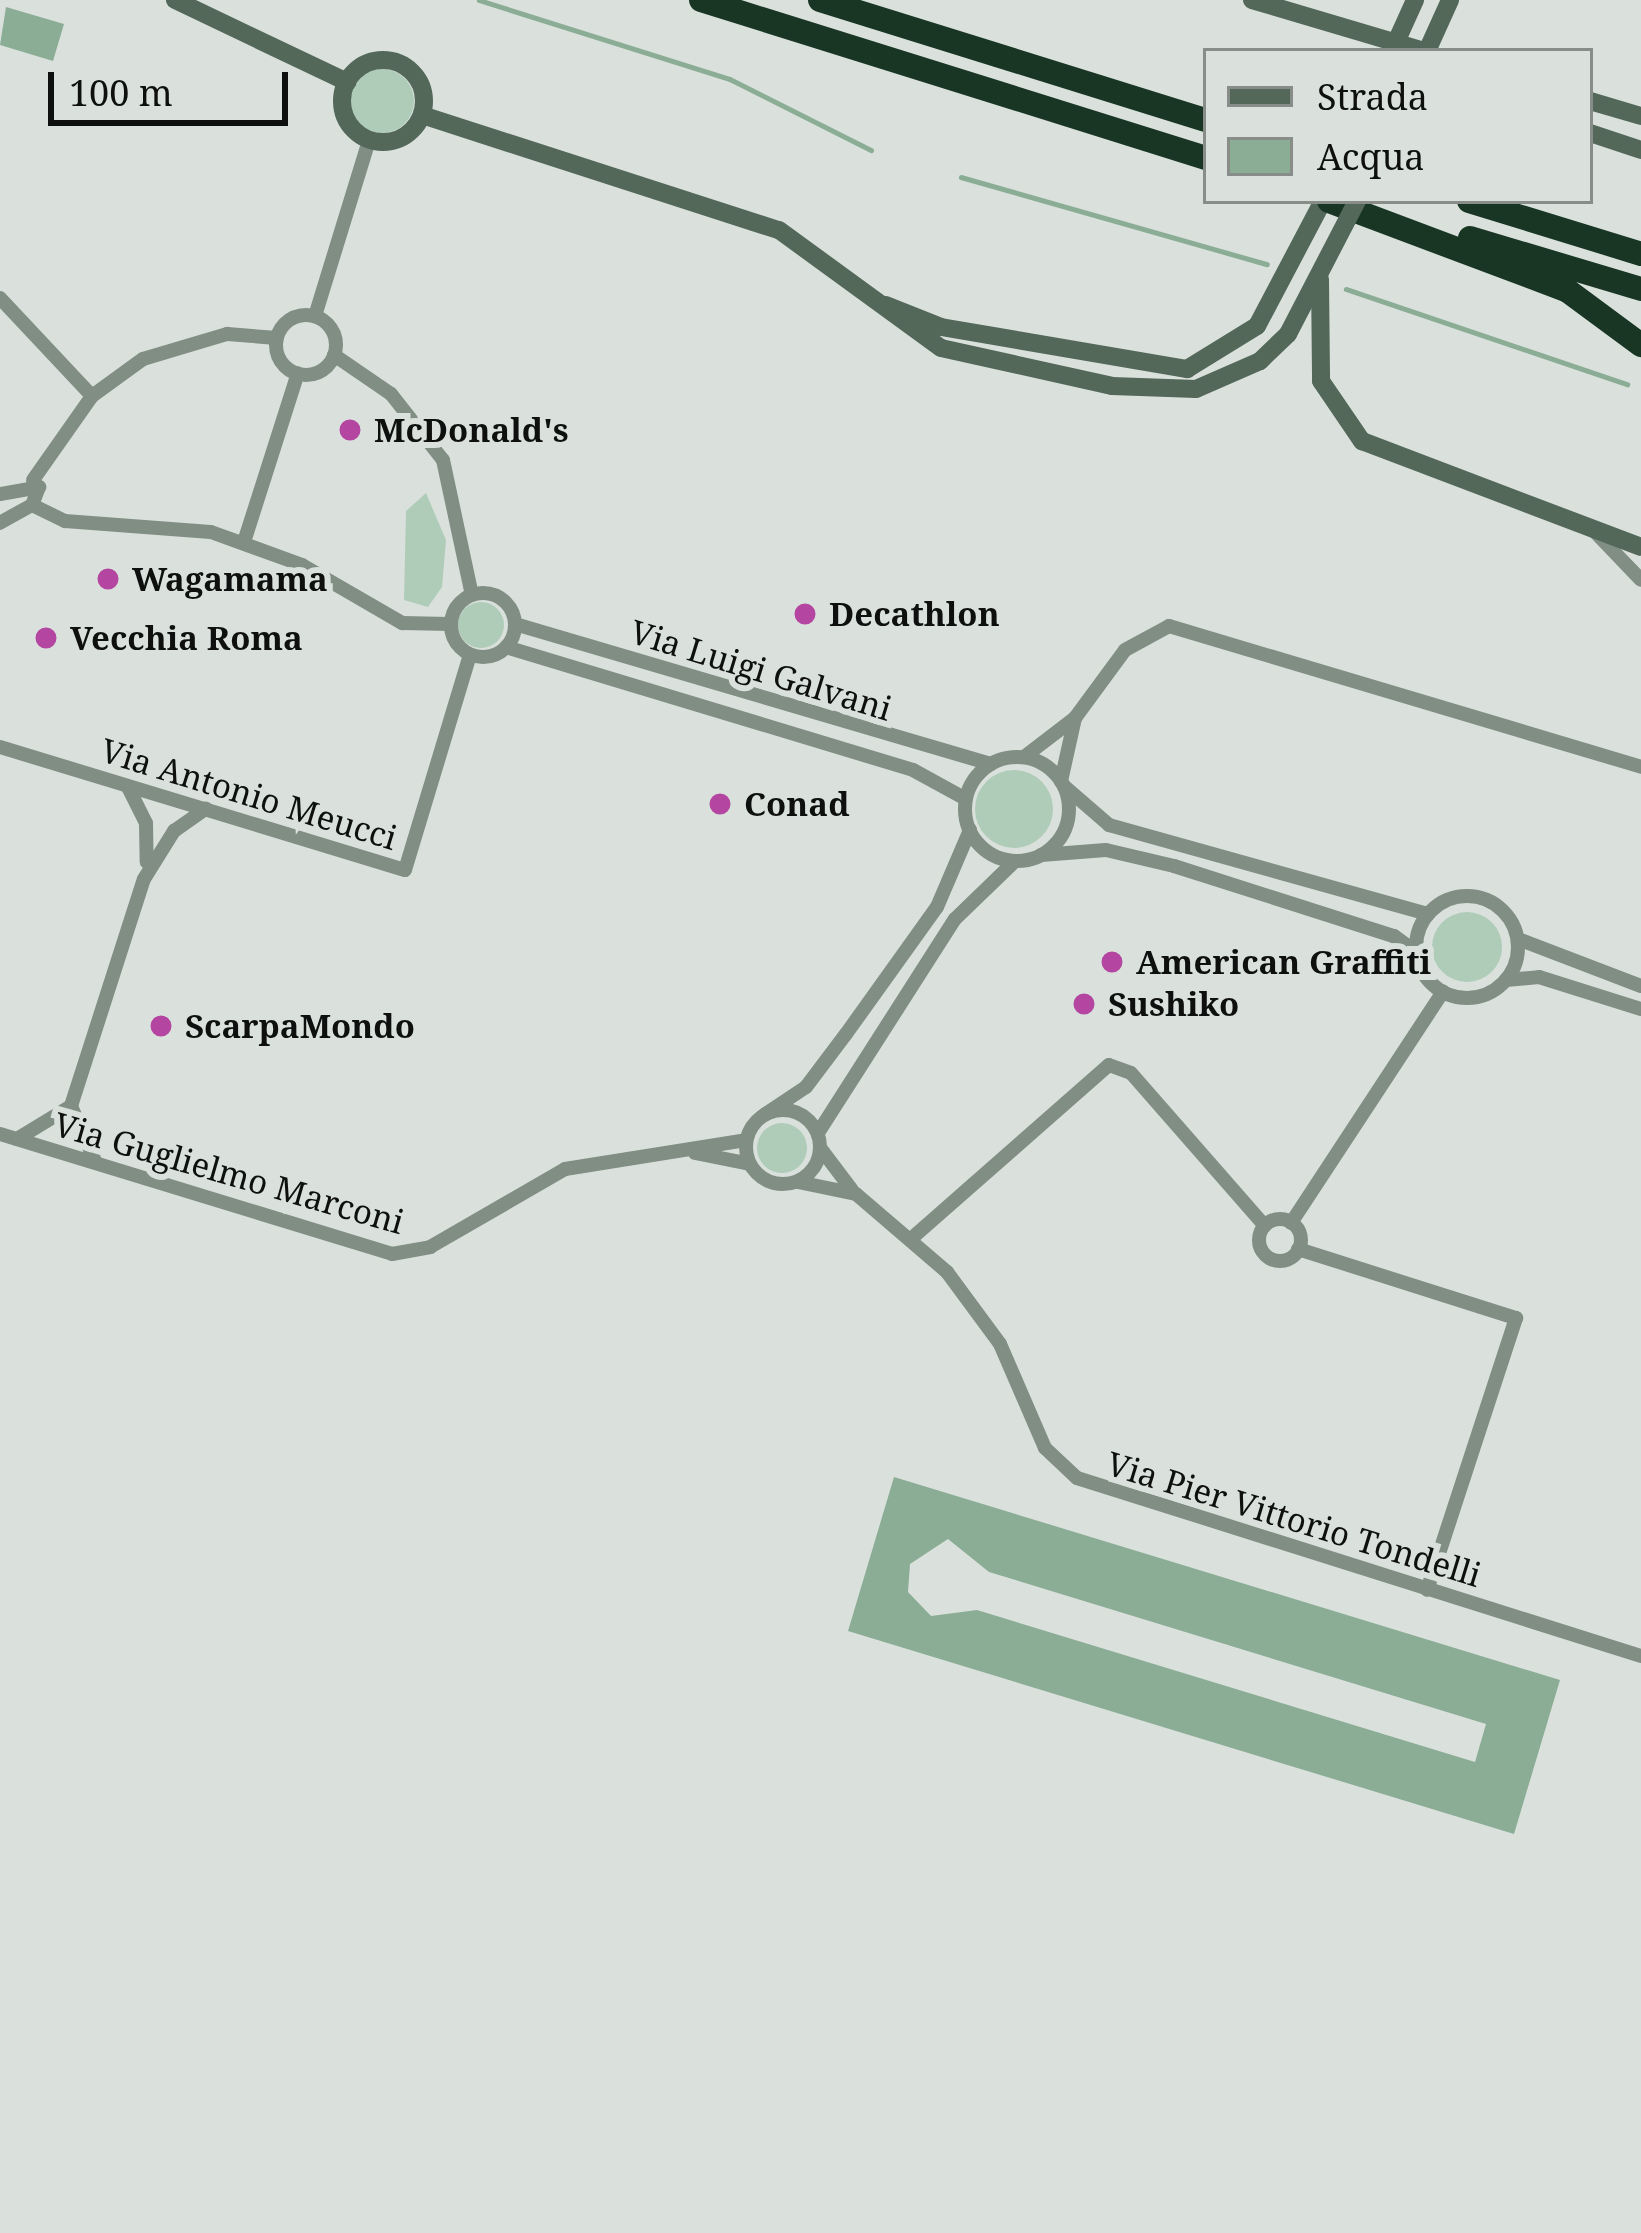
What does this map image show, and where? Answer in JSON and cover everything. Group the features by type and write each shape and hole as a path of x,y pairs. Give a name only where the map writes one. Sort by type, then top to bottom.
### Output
{"highway":[{"path":"701,0 1203,157"},
{"path":"820,0 1203,119"},
{"path":"1334,204 1568,291 1641,345"},
{"path":"1357,204 1641,289"},
{"path":"1479,204 1641,254"}],"street":[{"path":"175,0 347,82"},
{"path":"1252,0 1415,48"},
{"path":"1392,48 1415,0"},
{"path":"1426,48 1450,0"},
{"path":"394,62 422,88 422,116 406,135 369,140 343,109 347,82 367,64 394,62"},
{"path":"1593,102 1641,116"},
{"path":"422,116 765,224 941,348 1112,386 1178,392 1237,375 1279,345 1320,279 1356,204"},
{"path":"1593,134 1641,150"},
{"path":"315,316 369,140"},
{"path":"857,286 920,321 1118,363 1187,369 1241,342 1324,204"},
{"path":"1320,279 1321,381 1379,453 1641,547"},
{"path":"0,298 92,396"},
{"path":"277,338 291,319 315,316"},
{"path":"315,316 335,336 334,355"},
{"path":"0,494 33,480 92,396 179,343 277,338"},
{"path":"277,338 298,373"},
{"path":"244,542 298,373 334,355"},
{"path":"334,355 391,394 443,460 472,595 450,624"},
{"path":"32,506 33,480"},
{"path":"32,506 65,521 182,526 244,542 402,623 450,624"},
{"path":"0,523 32,506"},
{"path":"1593,530 1641,580"},
{"path":"450,624 470,655 506,647 515,624 501,598 472,595"},
{"name":"Via Luigi Galvani","path":"515,624 991,764"},
{"path":"750,1164 746,1140 764,1115 806,1088 937,907 970,830 966,799 991,764 1024,757 1076,718 1125,650 1168,626 1641,767"},
{"name":"Via Luigi Galvani","path":"506,647 913,770 966,799"},
{"name":"Via Antonio Meucci","path":"0,747 405,870 470,655"},
{"path":"1041,855 1064,833 1063,783 1076,718"},
{"path":"1024,757 1063,783 1109,825 1427,914"},
{"path":"127,786 146,823"},
{"path":"144,879 146,823 157,794"},
{"path":"173,831 176,800"},
{"path":"17,1139 71,1106 144,879 173,831 206,808"},
{"path":"970,830 1015,861"},
{"path":"690,1151 750,1164 776,1184 798,1182 955,920 1015,861 1041,855 1106,850 1174,866 1416,952 1443,992"},
{"path":"1416,952 1427,914 1455,896 1488,900 1518,939 1641,986"},
{"path":"1506,980 1518,939"},
{"path":"1443,992 1483,996 1506,980 1539,977 1641,1009"},
{"path":"1298,1249 1292,1223 1443,992"},
{"path":"911,1238 1108,1065 1131,1073 1265,1226 1268,1257 1298,1249 1516,1318 1427,1590"},
{"path":"71,1106 98,1164"},
{"path":"764,1115 801,1114 819,1141"},
{"name":"Via Guglielmo Marconi","path":"0,1134 410,1254 565,1169 746,1140"},
{"name":"Via Pier Vittorio Tondelli","path":"819,1141 856,1194 911,1238 981,1313 1045,1448 1071,1475 1641,1656"},
{"name":"Via Pier Vittorio Tondelli","path":"798,1182 856,1194"},
{"path":"1265,1226 1292,1223"}],"shaded area":[{"path":"382,69 405,78 414,101 405,124 382,133 359,124 350,101 359,78"},
{"path":"426,493 446,540 442,587 428,607 404,600 406,511"},
{"path":"481,602 497,609 504,625 497,641 481,648 465,641 458,625 465,609"},
{"path":"1014,770 1041,782 1053,809 1041,836 1014,848 987,836 975,809 987,782"},
{"path":"1467,912 1492,922 1502,947 1492,972 1467,982 1442,972 1432,947 1442,922"},
{"path":"772,1124 792,1124 806,1138 806,1158 792,1172 772,1172 758,1158 758,1138"}],"water":[{"path":"6,7 64,24 53,61 0,45"},
{"path":"894,1477 1560,1680 1514,1834 848,1631","holes":["948,1539 989,1572 1486,1724 1475,1762 977,1610 931,1616 908,1592 910,1564"]}],"waterway":[{"path":"479,0 730,79 871,150"},
{"path":"961,177 1267,264"},
{"path":"1346,289 1627,384"}],"place":[{"name":"McDonald's","path":"350,430"},
{"name":"Wagamama","path":"108,579"},
{"name":"Decathlon","path":"805,614"},
{"name":"Vecchia Roma","path":"46,638"},
{"name":"Conad","path":"720,804"},
{"name":"American Graffiti","path":"1112,962"},
{"name":"Sushiko","path":"1084,1004"},
{"name":"ScarpaMondo","path":"161,1026"}]}
